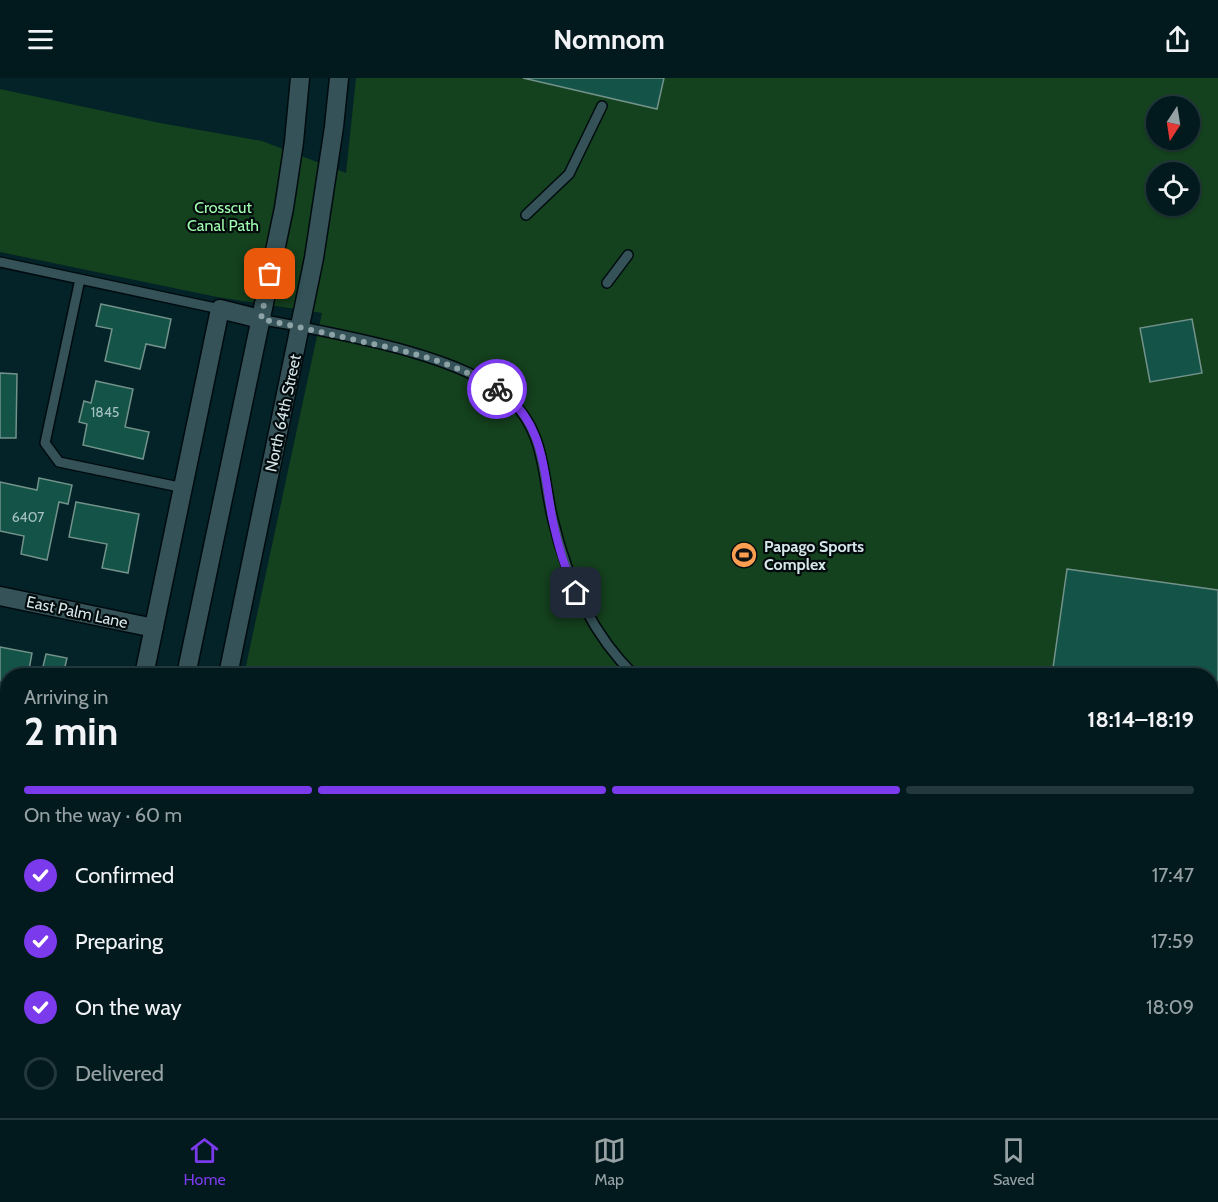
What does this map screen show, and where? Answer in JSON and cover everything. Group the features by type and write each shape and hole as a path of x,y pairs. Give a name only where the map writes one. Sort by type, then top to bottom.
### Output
{"main road":[{"path":"187,668 288,185 300,78"},
{"name":"North 64th Street","path":"229,668 301,327 326,186 339,78"},
{"path":"145,668 220,309 261,319"},
{"name":"East Palm Lane","path":"0,596 154,627"}],"lane":[{"path":"526,215 569,174 602,106"},
{"path":"607,283 628,255"},
{"path":"0,262 220,309"},
{"path":"80,279 45,443 59,462 184,488"},
{"path":"261,319 393,348 454,366 479,378 508,397 532,428 541,451 552,519 571,582 599,632 628,668"}],"green space":[{"name":"Papago Sports Complex","path":"356,78 1218,78 1218,668 246,668 322,313 217,297 0,252 0,89 160,123 262,141 346,173"}],"building":[{"path":"523,78 664,78 657,109"},
{"path":"101,304 171,319 165,348 146,344 140,369 105,361 112,329 96,326"},
{"path":"1192,319 1202,373 1150,382 1140,328"},
{"path":"0,373 17,374 16,438 0,438"},
{"path":"96,381 133,389 125,427 149,432 143,459 83,445 87,424 79,422 84,401 91,403"},
{"path":"39,478 72,485 68,504 59,502 47,560 21,554 24,536 0,531 0,482 37,490"},
{"path":"76,502 139,514 128,573 102,568 107,544 69,537"},
{"path":"1067,569 1218,590 1218,668 1053,668"},
{"path":"0,647 32,653 29,668 0,668"},
{"path":"46,654 67,658 65,668 43,668"}],"way so far":[{"path":"270,274 261,319 393,348 454,366 497,389"}],"place":[{"name":"Papago Sports Complex","path":"744,555"}],"route":[{"path":"497,389 520,410 532,428 541,451 552,519 576,593"}],"park label":[{"name":"Crosscut Canal Path","path":"223,216"}]}
